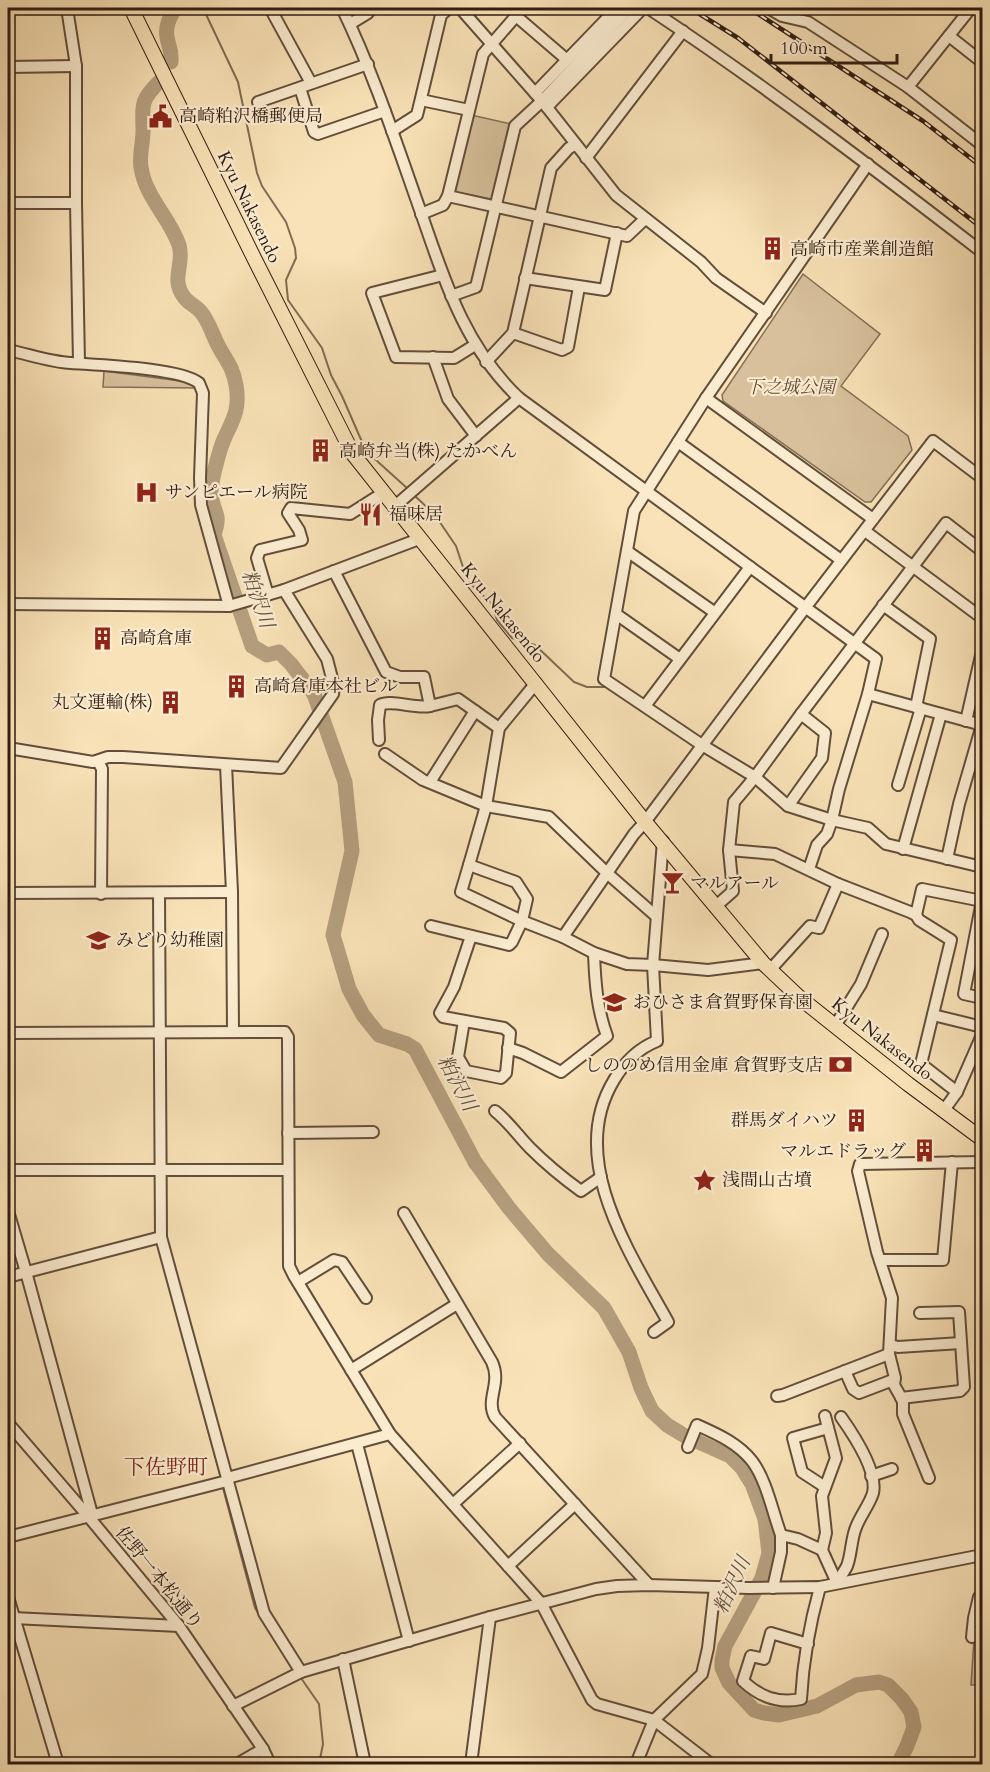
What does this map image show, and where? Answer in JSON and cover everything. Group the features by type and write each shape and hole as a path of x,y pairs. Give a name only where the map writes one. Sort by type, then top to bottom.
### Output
{"main road":[{"name":"Kyu Nakasendo","path":"131,8 353,454 645,822 767,967 800,998 982,1139"}],"street":[{"path":"67,8 76,66 75,203 79,363"},
{"path":"270,8 312,83"},
{"path":"342,8 369,64 461,321 486,362 502,382 519,398 646,492 876,658 832,820 827,834 817,845 809,869"},
{"path":"350,24 368,13 370,8"},
{"path":"392,130 417,115 441,15 448,8"},
{"path":"460,8 541,100 616,195 701,262 716,278 766,313"},
{"path":"541,100 566,59 616,8"},
{"path":"541,100 643,8"},
{"path":"648,8 736,67 868,164 982,252"},
{"path":"768,8 782,16 808,22 908,87 982,145"},
{"path":"908,87 971,8"},
{"path":"451,296 476,286 515,126 628,9"},
{"path":"422,214 443,205 448,196 483,54 516,16 566,59"},
{"path":"586,158 683,30"},
{"path":"949,36 982,62"},
{"path":"258,102 369,64"},
{"path":"8,67 76,66"},
{"path":"300,88 314,132 318,134 385,111"},
{"path":"421,100 469,110"},
{"path":"486,362 513,333 551,168 575,145"},
{"path":"868,164 706,398 634,511 604,679 702,745 755,777 788,806 832,820 868,828 886,844 982,867"},
{"path":"448,196 627,236 645,219"},
{"path":"8,203 75,203"},
{"path":"525,278 605,290 617,233"},
{"path":"443,275 372,293 396,357 454,358 475,345"},
{"path":"513,333 562,350 568,347 579,287"},
{"path":"8,350 70,363 186,375 194,378 202,387 201,506 231,605"},
{"path":"433,357 448,399 476,436"},
{"path":"394,507 519,398"},
{"path":"706,398 873,519"},
{"path":"563,937 634,834 933,441 982,478"},
{"path":"678,442 842,560"},
{"path":"268,595 257,558 260,550 302,540 299,530 288,513 291,508 350,514 383,493"},
{"path":"715,907 733,891 729,850 734,802 946,523 982,551"},
{"path":"865,531 982,618"},
{"path":"8,604 231,605 284,590 419,539"},
{"path":"627,551 714,612"},
{"path":"645,706 750,567"},
{"path":"334,571 386,672 400,677 424,676 430,706"},
{"path":"8,748 87,761 123,757 281,768 333,694 332,675 327,659 284,590"},
{"path":"883,605 930,639 919,708 898,785"},
{"path":"615,614 680,659"},
{"path":"966,721 982,651"},
{"path":"536,683 499,728 486,806 461,892 594,953 627,964 708,970 767,967 810,926 819,928 838,884"},
{"path":"868,694 982,725 946,859"},
{"path":"379,740 380,705 387,702 413,707 430,706 458,699 499,728"},
{"path":"430,782 475,711"},
{"path":"788,806 822,758 825,733 801,714"},
{"path":"903,849 942,714"},
{"path":"385,754 430,782 486,806 549,817 656,916"},
{"path":"98,761 102,768 100,894"},
{"path":"226,765 232,892 232,1031"},
{"path":"654,1332 668,1322 614,1222 600,1177 597,1126 607,1092 621,1067 642,1049 657,1041 653,965 663,841"},
{"path":"729,850 775,854 838,884 916,915 919,920 951,940 921,1064 957,1092"},
{"path":"431,926 508,945 512,942 522,921 527,899 516,882 469,865"},
{"path":"916,915 922,889 982,901 964,994 982,998"},
{"path":"8,893 232,892"},
{"path":"159,893 161,1237 264,1613 301,1672"},
{"path":"835,1026 861,984 882,934"},
{"path":"464,1021 458,1057 466,1071 501,1078 506,1073 510,1033 504,1028 443,1017 440,1013 454,987 471,936"},
{"path":"508,1048 561,1072 607,1036 599,1016 594,953"},
{"path":"933,1016 982,1027"},
{"path":"8,1033 285,1032 288,1036 289,1266 298,1282 390,1434 542,1603 594,1702 654,1720 711,1764"},
{"path":"944,1110 957,1092 982,1035"},
{"path":"495,1111 507,1121 530,1148 581,1191 600,1177"},
{"path":"288,1133 373,1132"},
{"path":"880,1260 943,1260 952,1162"},
{"path":"929,1478 903,1414 901,1398 894,1385 895,1377 889,1349 892,1298 880,1260 867,1204 861,1190 858,1171 860,1164 982,1162"},
{"path":"8,1170 288,1170"},
{"path":"8,1211 90,1515"},
{"path":"404,1213 495,1370 497,1377 492,1411 649,1585"},
{"path":"8,1277 161,1237"},
{"path":"298,1282 334,1260 342,1262 366,1298"},
{"path":"351,1370 457,1304"},
{"path":"901,1398 960,1391 964,1387 959,1312 920,1313"},
{"path":"777,1396 845,1371 889,1349 961,1343"},
{"path":"845,1371 853,1389 859,1393 894,1380"},
{"path":"825,1416 836,1458 825,1486 822,1507 826,1533 822,1550 837,1582"},
{"path":"837,1582 848,1565 851,1543 859,1519 872,1496 873,1488 861,1450 841,1417"},
{"name":"佐野一本松通り","path":"8,1423 90,1515 179,1626 263,1749 270,1764"},
{"path":"688,1447 698,1425 742,1450 759,1472 781,1535 781,1552 769,1588"},
{"path":"825,1486 802,1472 793,1438 828,1428"},
{"path":"8,1537 390,1434"},
{"path":"453,1504 520,1443"},
{"path":"357,1444 409,1641"},
{"path":"871,1476 892,1469"},
{"path":"508,1566 575,1504"},
{"path":"781,1535 798,1539 822,1550"},
{"path":"233,1706 301,1672 596,1589 649,1585 749,1588 820,1587 982,1555"},
{"path":"636,1764 654,1720 702,1674 716,1587"},
{"path":"808,1644 771,1633 764,1659 751,1656 743,1681 754,1690 777,1700 801,1699 802,1677 820,1587"},
{"path":"972,1637 979,1597 982,1595"},
{"path":"8,1598 11,1616 58,1764"},
{"path":"11,1616 179,1626"},
{"path":"471,1764 490,1617"},
{"path":"343,1659 365,1764"},
{"path":"237,1764 263,1749"}],"green space":[{"path":"471,115 511,124 495,197 491,199 456,192 454,188"},
{"name":"下之城公園","path":"803,274 880,334 841,386 908,436 912,450 871,502 865,502 723,401 722,395"},
{"path":"104,371 188,382 196,388 103,387"},
{"path":"975,1624 982,1624 982,1685 971,1685"}],"waterway":[{"name":"粕沢川","path":"171,62 167,29 175,8"},
{"path":"203,8 238,82 257,173 262,186 286,222 295,248 296,258 286,280 288,300 322,348 331,375 366,451 408,489"},
{"name":"粕沢川","path":"159,82 145,100 143,110 140,158 143,178 179,245 178,284 180,290 207,321 232,370 237,393 235,412 221,448 211,490 217,519 214,535 252,646 267,655 279,652 314,694 345,782 352,851 333,935 349,989 363,1015 379,1035 415,1049 475,1162 509,1208 548,1254 604,1308 629,1352 641,1388 652,1411 667,1425 685,1436 730,1456 742,1468 752,1484 765,1519 769,1553 762,1578 725,1646 722,1668 729,1683 754,1710 779,1715 817,1706 856,1685 879,1682 888,1685 911,1712 914,1727 898,1764"},
{"path":"414,495 435,515 456,546 466,576 492,604 497,620 512,638 535,645 574,682 587,687 607,687"},
{"path":"718,760 748,780"},
{"path":"834,826 846,828"},
{"path":"863,832 887,849"},
{"path":"188,1356 220,1474"},
{"path":"223,1488 255,1608 266,1625"},
{"path":"301,1678 319,1704 323,1744 319,1764"}],"railway":[{"path":"690,8 738,38 982,228"},
{"path":"749,8 923,121 982,167"}],"place":[{"name":"高崎粕沢橋郵便局","path":"161,116"},
{"name":"高崎市産業創造館","path":"772,249"},
{"name":"高崎弁当(株) たかべん","path":"321,451"},
{"name":"サンピエール病院","path":"147,492"},
{"name":"福味居","path":"371,514"},
{"name":"高崎倉庫","path":"102,638"},
{"name":"高崎倉庫本社ビル","path":"236,686"},
{"name":"丸文運輸(株)","path":"171,702"},
{"name":"マルアール","path":"672,883"},
{"name":"みどり幼稚園","path":"98,940"},
{"name":"おひさま倉賀野保育園","path":"615,1002"},
{"name":"しののめ信用金庫 倉賀野支店","path":"841,1065"},
{"name":"群馬ダイハツ","path":"856,1120"},
{"name":"マルエドラッグ","path":"924,1151"},
{"name":"浅間山古墳","path":"704,1180"}],"district":[{"name":"下佐野町","path":"166,1467"}]}
